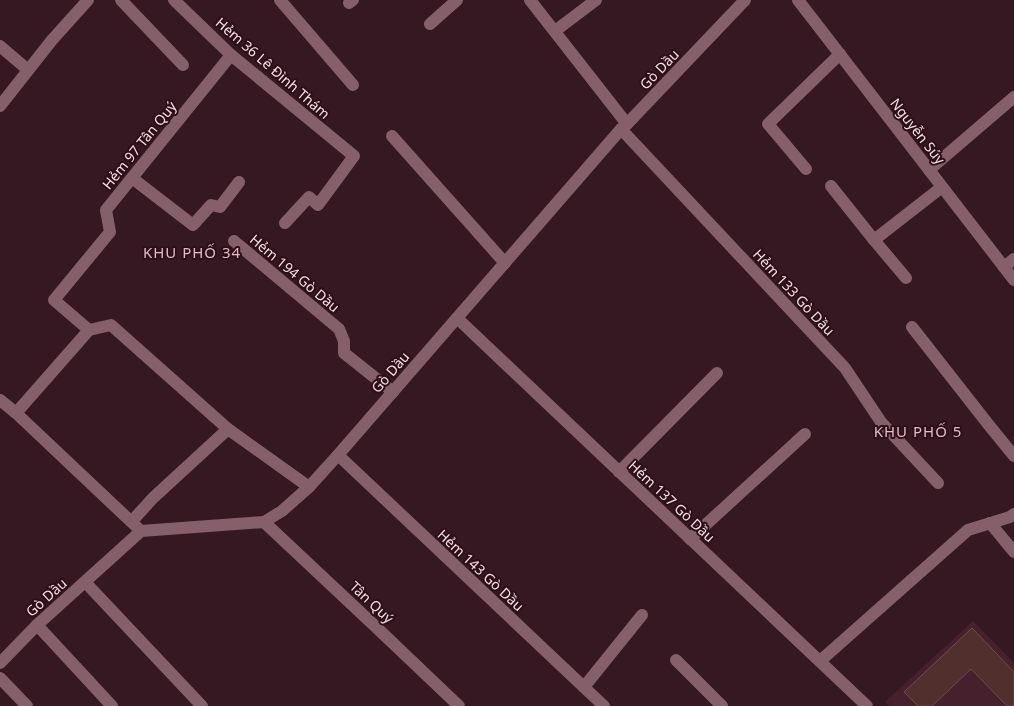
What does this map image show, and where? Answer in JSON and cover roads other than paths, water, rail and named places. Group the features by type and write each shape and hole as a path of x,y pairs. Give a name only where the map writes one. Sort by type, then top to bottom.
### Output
{"street":[{"path":"0,106 52,40 88,0"},
{"path":"121,0 183,65"},
{"name":"Hẻm 36 Lê Đình Thám","path":"174,0 231,55 354,156 318,205 309,197 285,223"},
{"path":"280,0 353,85"},
{"path":"430,24 457,0"},
{"name":"Hẻm 133 Gò Dầu","path":"530,0 624,126 845,368 881,422 938,483"},
{"path":"555,32 596,0"},
{"name":"Gò Dầu","path":"264,522 309,488 624,126 744,0"},
{"name":"Nguyễn Súy","path":"798,0 1014,280"},
{"path":"0,46 28,70"},
{"path":"806,169 768,124 840,54"},
{"name":"Hẻm 97 Tân Quý","path":"89,330 54,300 110,232 106,210 231,55"},
{"path":"929,170 1014,96"},
{"path":"392,136 505,263"},
{"path":"132,178 192,225 211,206 220,207 239,182"},
{"path":"831,186 906,278"},
{"path":"874,240 942,187"},
{"name":"Hẻm 194 Gò Dầu","path":"234,241 339,330 344,341 344,353 393,392"},
{"path":"1004,267 1014,259"},
{"name":"Hẻm 137 Gò Dầu","path":"457,318 867,706"},
{"path":"16,413 89,330 111,325 228,429 309,488"},
{"path":"912,327 1014,456"},
{"path":"619,472 717,373"},
{"path":"0,400 142,530 264,522"},
{"path":"132,521 153,498 228,429"},
{"path":"690,539 805,434"},
{"name":"Hẻm 143 Gò Dầu","path":"338,456 604,706"},
{"path":"820,661 968,530 1014,514"},
{"name":"Tân Quý","path":"264,522 459,706"},
{"path":"990,523 1014,552"},
{"name":"Gò Dầu","path":"0,663 37,625 142,530"},
{"path":"85,582 202,706"},
{"path":"584,687 642,615"},
{"path":"37,625 112,706"},
{"path":"676,660 722,706"},
{"path":"0,678 26,706"}],"district":[{"name":"KHU PHỐ 34","path":"192,252"},
{"name":"KHU PHỐ 5","path":"918,431"}]}
